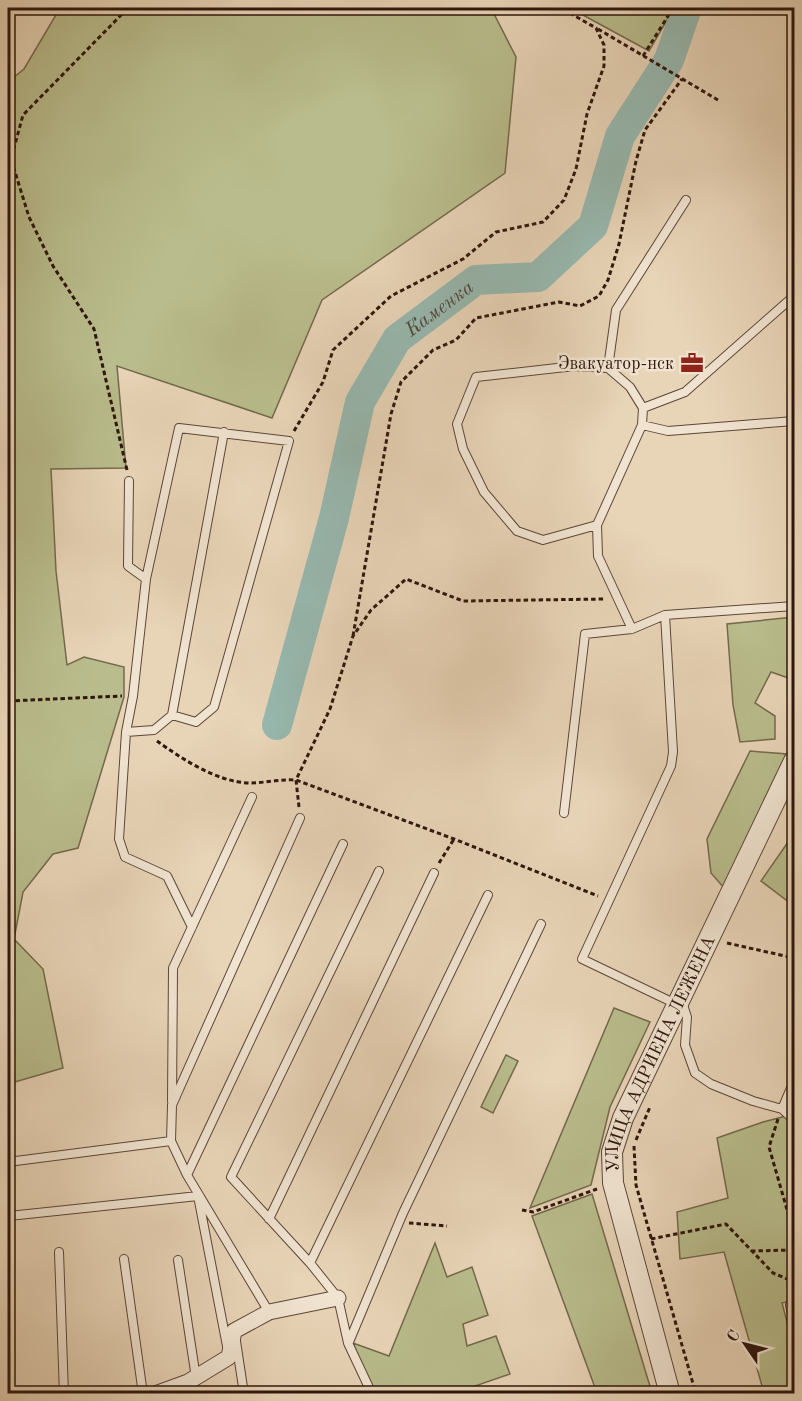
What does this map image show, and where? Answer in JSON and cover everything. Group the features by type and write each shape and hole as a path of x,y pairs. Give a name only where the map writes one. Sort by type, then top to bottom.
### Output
{"street":[{"name":"УЛИЦА АДРИЕНА ЛЕЖЕНА","path":"670,1394 613,1183 612,1152 623,1118 795,761"},
{"path":"155,1394 191,1384 229,1357 234,1331 269,1312 338,1298"}],"lane":[{"path":"608,369 616,310 686,201"},
{"path":"643,408 685,392 795,296"},
{"path":"597,525 543,540 517,531 484,492 463,449 457,424 476,377 575,366 608,369 630,387 643,408 642,425 597,525 598,556 632,629"},
{"path":"642,425 668,431 795,421"},
{"path":"172,716 196,722 214,707 289,441 179,428 146,579 133,696 126,732 119,838 125,857 167,876 192,927"},
{"path":"126,732 154,730 172,716 224,432"},
{"path":"129,481 128,566 146,579"},
{"path":"564,813 585,634 632,629 665,615 795,606"},
{"path":"665,615 673,752 671,766 582,959 679,1001 687,1017 685,1045 695,1073 711,1084 753,1101 782,1109 795,1120"},
{"path":"252,797 173,968 171,1141 198,1196 269,1312"},
{"path":"172,1105 300,818"},
{"path":"187,1175 343,844"},
{"path":"372,1394 348,1343 338,1298 310,1263 231,1177 379,871"},
{"path":"269,1219 434,873"},
{"path":"310,1263 488,895"},
{"path":"348,1343 399,1222 542,924"},
{"path":"782,1109 795,1082"},
{"path":"8,1162 171,1141"},
{"path":"9,1216 198,1196"},
{"path":"198,1196 229,1357"},
{"path":"59,1252 64,1394"},
{"path":"124,1259 143,1394"},
{"path":"178,1260 191,1384"},
{"path":"790,1305 795,1323"},
{"path":"234,1331 244,1394"},
{"path":"8,1349 10,1394"}],"path":[{"path":"128,8 23,115 11,159 28,217 53,266 94,328 129,481"},
{"path":"561,8 718,100"},
{"path":"643,56 673,8"},
{"path":"289,441 323,382 333,350 391,296 463,260 496,232 543,222 564,200 576,169 587,114 604,66 604,45 596,28"},
{"path":"300,818 296,780 330,709 353,636 391,414 401,382 433,350 456,340 476,318 559,302 580,306 599,296 608,280 619,244 636,161 645,130 682,78"},
{"path":"353,636 371,610 406,579 463,601 618,599"},
{"path":"8,701 133,696"},
{"path":"154,730 157,741 194,766 221,777 248,783 279,779 296,780 610,901"},
{"path":"434,873 453,839"},
{"path":"730,933 725,943 795,958"},
{"path":"651,1104 633,1147 636,1185 696,1394"},
{"path":"782,1109 769,1147 795,1234"},
{"path":"522,1210 533,1212 613,1183"},
{"path":"399,1222 447,1226"},
{"path":"651,1239 726,1224 773,1273 795,1282"},
{"path":"752,1251 795,1250"}],"green space":[{"path":"60,8 491,8 516,57 505,173 322,300 272,418 117,366 126,468 51,469 56,571 67,665 84,657 124,667 124,697 78,848 53,854 23,892 14,939 43,969 63,1068 8,1084 8,82 24,69"},
{"path":"570,8 674,8 649,51"},
{"path":"794,617 794,680 771,672 755,703 775,716 775,739 740,742 733,705 727,624"},
{"path":"750,751 787,754 724,888 711,873 707,839"},
{"path":"794,828 794,906 761,881 786,845"},
{"path":"614,1008 650,1022 610,1107 591,1185 530,1208"},
{"path":"506,1055 518,1061 493,1113 481,1107"},
{"path":"794,1114 794,1156 791,1157 794,1168 794,1300 782,1303 794,1348 794,1393 764,1393 724,1252 680,1259 677,1212 728,1198 717,1138"},
{"path":"592,1194 652,1393 597,1393 532,1216"},
{"path":"435,1243 447,1277 472,1267 488,1315 463,1324 467,1346 496,1336 510,1374 472,1387 470,1393 372,1393 353,1343 389,1356"}],"waterway":[{"name":"Каменка","path":"277,725 334,518 360,402 397,339 476,280 538,277 593,226 620,136 669,60 687,8"}],"place":[{"name":"Эвакуатор-нск","path":"692,363"}]}
